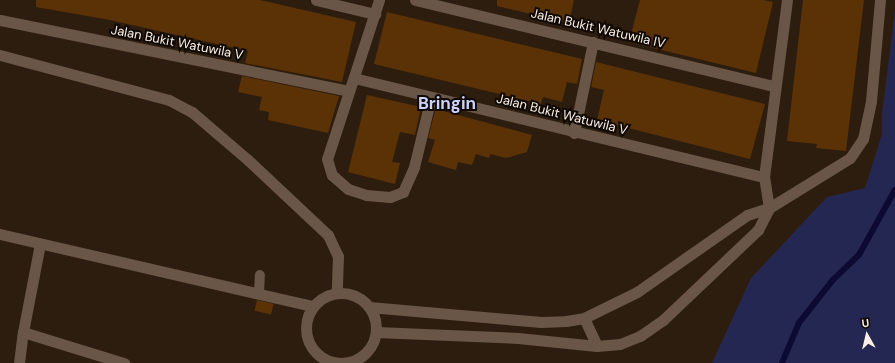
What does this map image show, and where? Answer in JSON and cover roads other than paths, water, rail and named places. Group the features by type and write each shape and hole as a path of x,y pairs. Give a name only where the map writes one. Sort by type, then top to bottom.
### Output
{"street":[{"path":"316,0 375,14"},
{"path":"379,0 326,159 332,175 340,183 366,195 395,196 406,189 414,167 431,97"},
{"name":"Jalan Bukit Watuwila IV","path":"415,0 774,86"},
{"path":"376,332 518,338 597,346 620,344 640,336 663,320 758,230 770,208 764,177 785,0"},
{"path":"369,306 541,322 584,318 637,292 747,215 770,208 850,158 863,139 871,101 880,0"},
{"name":"Jalan Bukit Watuwila V","path":"0,20 349,91"},
{"path":"574,133 593,42"},
{"path":"0,55 169,100 192,112 328,235 338,256 337,293"},
{"name":"Jalan Bukit Watuwila V","path":"354,78 574,133 764,177"},
{"path":"0,234 259,292 313,306"},
{"path":"19,363 23,332 40,244"},
{"path":"337,293 355,296 369,306 374,314 376,332 373,342 358,358 337,363 322,357 308,341 306,320 313,306 320,299 337,293"},
{"path":"584,318 597,346"},
{"path":"23,332 124,363"}],"lane":[{"path":"259,292 260,275"}],"waterway":[{"path":"782,363 799,323 833,280 859,255 895,190"}],"district":[{"name":"Bringin","path":"447,104"}]}
